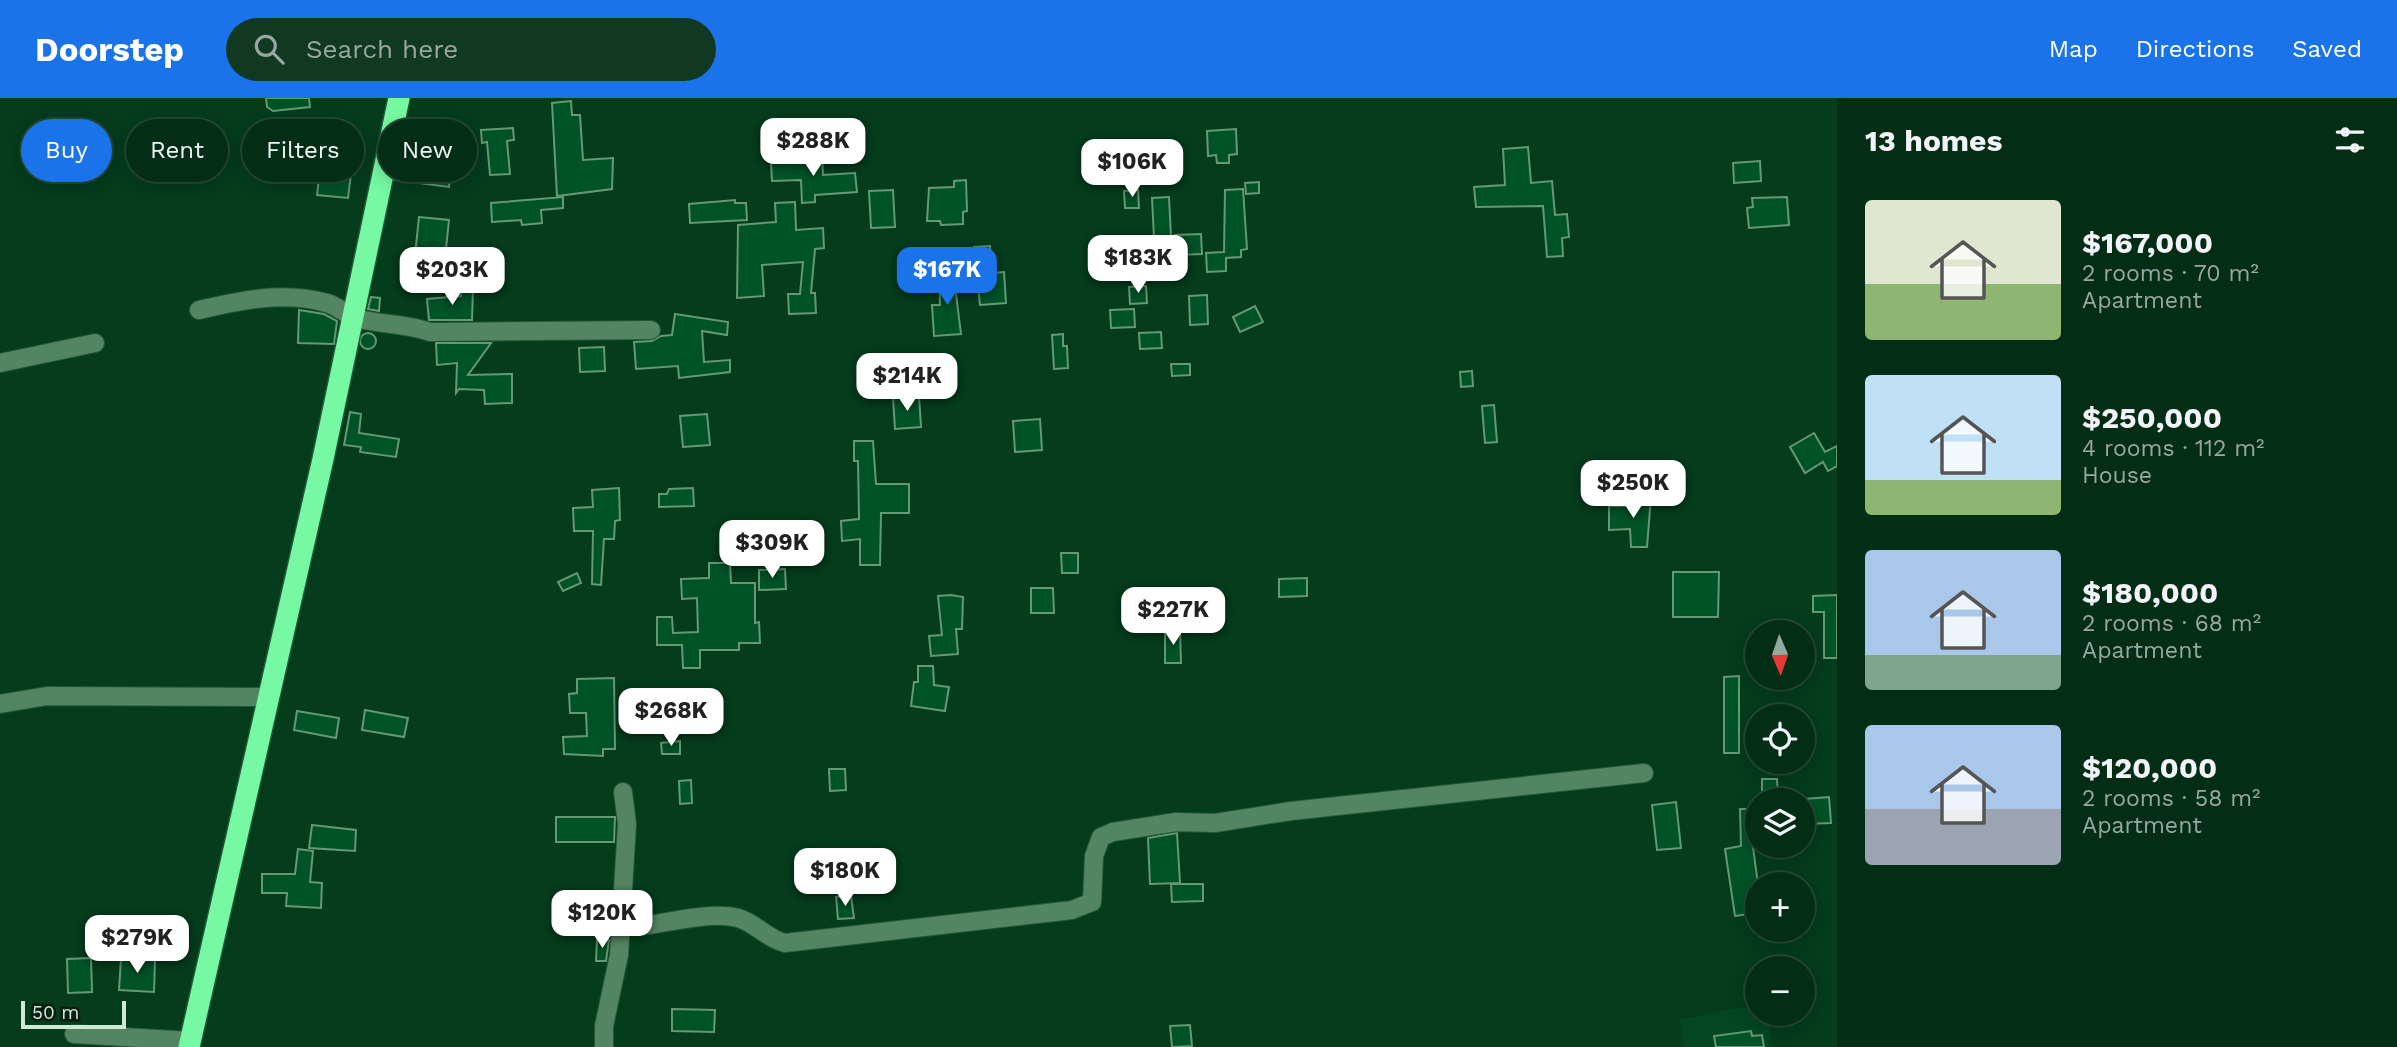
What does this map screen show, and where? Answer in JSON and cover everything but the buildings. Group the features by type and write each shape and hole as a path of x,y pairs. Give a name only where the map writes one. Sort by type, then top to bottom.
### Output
{"highway":[{"path":"190,1044 353,317 399,98"}],"street":[{"path":"199,310 241,300 282,296 323,302 340,307 353,317 401,324 430,332 651,330"},
{"path":"0,363 95,343"},
{"path":"0,704 47,696 269,697"},
{"path":"620,915 629,924 640,926 720,916 740,918 772,940 785,943 1072,910 1092,902 1094,856 1101,837 1113,832 1176,822 1215,823 1291,811 1644,773"},
{"path":"604,1047 606,1014 619,956 627,824 624,792"},
{"path":"74,1034 190,1044"}],"shaded area":[{"path":"1745,1007 1745,1026 1769,1026 1773,1047 1684,1047 1679,1019"}]}
